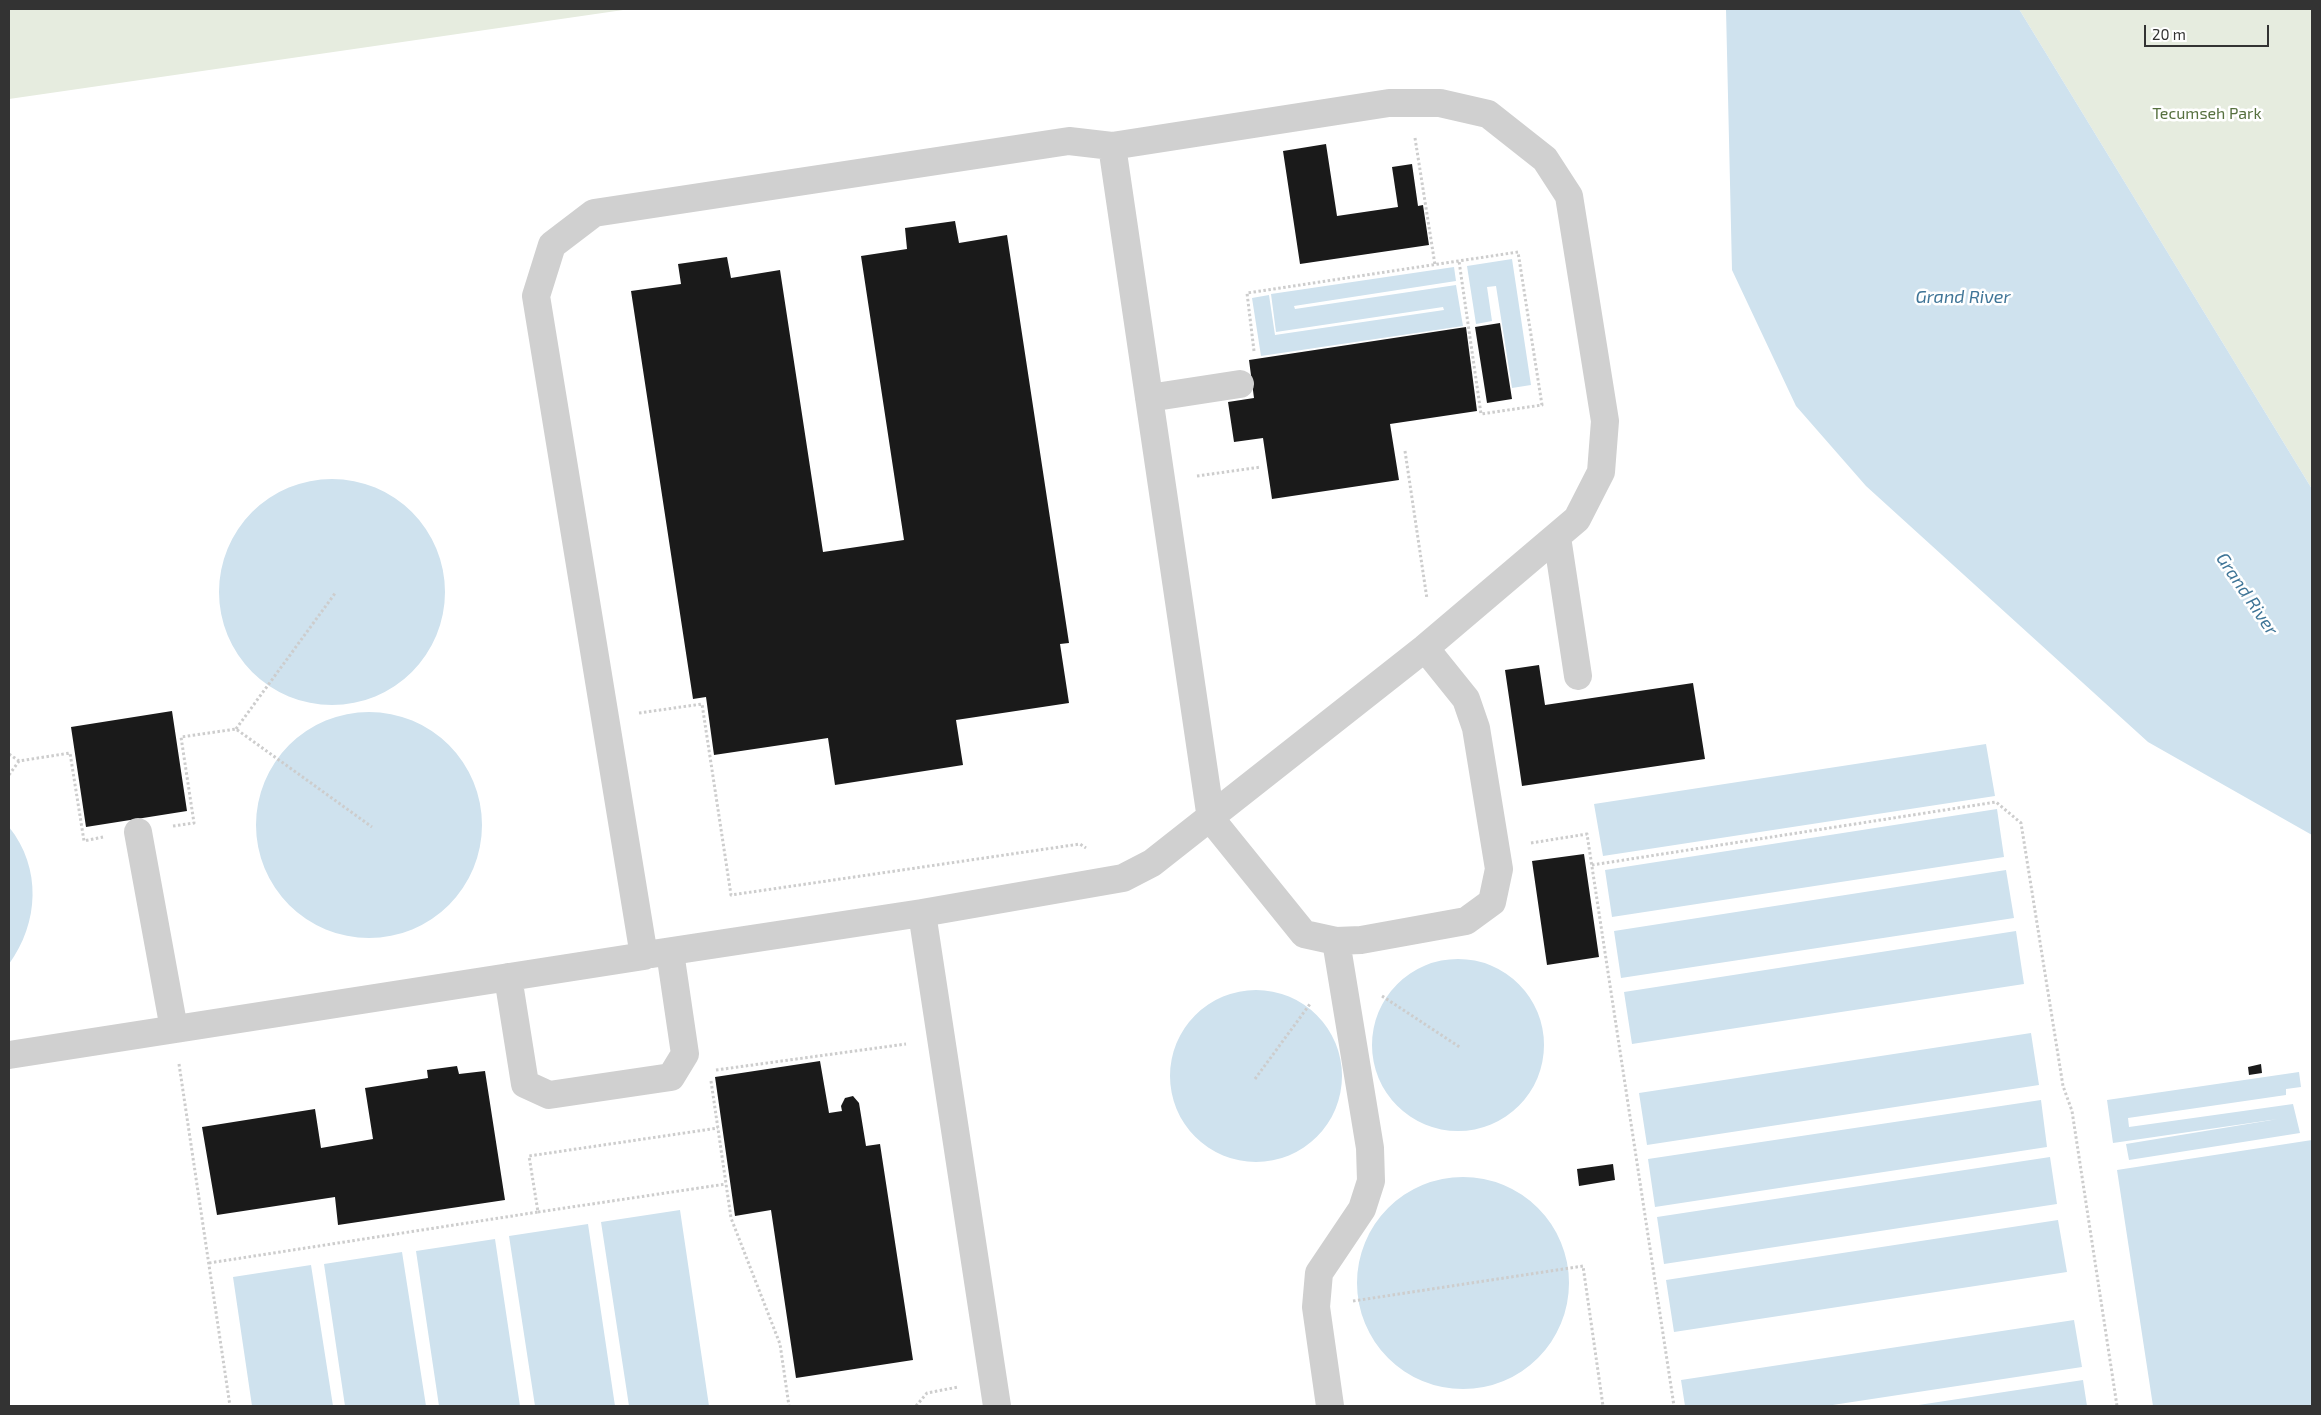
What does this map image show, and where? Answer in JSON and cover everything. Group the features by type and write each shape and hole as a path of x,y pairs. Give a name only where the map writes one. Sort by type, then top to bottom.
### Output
{"lane":[{"path":"9,1055 508,977 656,954 922,913 1123,878 1152,863 1211,819 1429,645 1577,519 1600,472 1605,421 1570,196 1545,159 1488,114 1440,103 1390,103 1112,146 1069,141 594,213 552,245 536,296 605,718 656,954 685,1054 670,1077 549,1094 525,1084 508,977"},
{"path":"1112,146 1211,819 1304,934 1336,941 1361,940 1466,921 1492,902 1499,869 1476,728 1466,699 1429,645"},
{"path":"1149,398 1240,384"},
{"path":"1557,537 1578,676"},
{"path":"138,832 174,1029"},
{"path":"922,913 997,1406"},
{"path":"1330,1406 1316,1307 1319,1273 1362,1209 1371,1182 1370,1148 1336,941"}],"path":[{"path":"1409,103 1435,265"},
{"path":"1240,384 1236,359 1254,355 1247,294 1459,261 1518,252 1542,405 1481,414 1459,261"},
{"path":"1405,451 1429,645"},
{"path":"1161,481 1261,466"},
{"path":"236,729 336,592"},
{"path":"605,718 702,704 731,895 1080,844 1123,878"},
{"path":"9,754 19,761 70,753 84,841 194,823 181,737 236,729 372,827"},
{"path":"9,775 19,761"},
{"path":"1592,865 1996,802 2021,823 2063,1086 2072,1110 2117,1406"},
{"path":"1496,848 1587,834 1674,1406"},
{"path":"1379,994 1461,1048"},
{"path":"1255,1079 1311,1002"},
{"path":"174,1029 230,1406"},
{"path":"789,1406 780,1344 730,1218 710,1071 941,1039"},
{"path":"538,1212 529,1156 718,1128"},
{"path":"209,1263 726,1184"},
{"path":"1316,1307 1583,1266 1603,1406"},
{"path":"916,1406 927,1393 957,1386 958,1393"}],"green space":[{"path":"9,9 630,9 9,99"},
{"name":"Tecumseh Park","path":"2019,9 2312,9 2312,489"}],"water":[{"name":"Grand River","path":"1726,9 2019,9 2312,489 2312,835 2148,742 1866,486 1796,406 1732,270"},
{"path":"1512,259 1531,385 1512,388 1496,286 1487,287 1492,321 1476,324 1467,266"},
{"path":"1454,267 1456,281 1294,306 1295,309 1456,285 1463,326 1261,356 1252,298 1269,295 1275,335 1444,310 1443,307 1276,332 1271,294"},
{"path":"321,479 343,479 375,487 395,498 412,512 426,529 437,549 443,570 445,592 443,614 437,635 426,655 412,672 395,686 375,697 343,705 321,705 289,697 279,692 260,679 245,664 227,635 219,603 219,581 227,549 232,539 245,520 260,505 289,487"},
{"path":"358,712 380,712 402,717 422,725 449,745 469,772 480,803 482,825 480,847 469,878 449,905 422,925 402,933 380,938 358,938 336,933 316,925 297,912 282,897 269,878 261,858 256,836 256,814 261,792 269,772 282,753 297,738 316,725 336,717"},
{"path":"1986,744 1995,796 1603,856 1594,804"},
{"path":"1997,809 2004,857 1612,917 1605,870"},
{"path":"9,827 20,843 27,860 33,896 26,931 19,948 9,964"},
{"path":"2006,870 2014,918 1621,978 1614,931"},
{"path":"2016,931 2024,984 1632,1044 1624,992"},
{"path":"1458,959 1475,961 1491,966 1506,974 1524,991 1540,1020 1544,1045 1542,1062 1537,1078 1529,1093 1512,1111 1483,1127 1458,1131 1441,1129 1425,1124 1410,1116 1392,1099 1376,1070 1372,1045 1374,1028 1379,1012 1387,997 1404,979 1433,963"},
{"path":"1256,990 1273,992 1289,997 1317,1015 1335,1043 1340,1059 1342,1076 1340,1093 1335,1109 1317,1137 1289,1155 1273,1160 1256,1162 1239,1160 1223,1155 1195,1137 1177,1109 1172,1093 1170,1076 1172,1059 1177,1043 1195,1015 1223,997 1239,992"},
{"path":"2031,1033 2039,1085 1647,1145 1639,1093"},
{"path":"2299,1072 2301,1087 2286,1089 2286,1095 2128,1118 2129,1127 2293,1104 2300,1133 2129,1160 2126,1144 2278,1119 2113,1143 2107,1100"},
{"path":"2041,1100 2047,1147 1655,1207 1648,1159"},
{"path":"2312,1140 2312,1406 2153,1406 2117,1170"},
{"path":"2050,1157 2057,1204 1664,1264 1657,1217"},
{"path":"1463,1177 1494,1182 1522,1195 1538,1208 1551,1224 1564,1252 1569,1283 1564,1314 1551,1342 1538,1358 1522,1371 1494,1384 1463,1389 1432,1384 1404,1371 1388,1358 1375,1342 1362,1314 1357,1283 1362,1252 1375,1224 1388,1208 1404,1195 1432,1182"},
{"path":"680,1210 709,1406 629,1406 601,1222"},
{"path":"2058,1220 2067,1272 1674,1332 1666,1280"},
{"path":"588,1224 615,1406 535,1406 509,1236"},
{"path":"495,1239 520,1406 439,1406 416,1251"},
{"path":"402,1252 426,1406 345,1406 324,1264"},
{"path":"311,1265 333,1406 252,1406 233,1277"},
{"path":"2074,1320 2082,1367 1826,1406 1685,1406 1681,1380"},
{"path":"2083,1380 2087,1406 1912,1406"}],"building":[{"path":"1326,144 1337,216 1398,207 1392,167 1412,164 1418,206 1423,205 1429,245 1300,264 1283,151"},
{"path":"955,221 959,243 1007,235 1069,643 1060,644 1069,703 956,720 963,765 835,785 828,738 714,755 706,697 693,699 631,291 681,284 678,264 727,257 731,278 780,270 823,552 904,540 861,256 907,249 905,228"},
{"path":"1500,323 1512,399 1487,403 1475,327"},
{"path":"1466,327 1477,411 1390,424 1399,480 1272,499 1263,438 1234,442 1228,402 1254,398 1249,360"},
{"path":"1539,665 1545,705 1693,683 1705,759 1522,786 1505,670"},
{"path":"172,711 187,811 86,827 71,727"},
{"path":"1584,854 1599,957 1547,965 1532,861"},
{"path":"820,1061 829,1113 842,1111 841,1106 845,1098 853,1096 859,1103 866,1146 880,1144 913,1360 796,1378 771,1210 735,1216 715,1077"},
{"path":"2261,1064 2262,1073 2249,1075 2248,1067"},
{"path":"457,1066 459,1074 485,1071 505,1200 338,1225 335,1197 217,1215 202,1127 315,1109 321,1148 373,1139 365,1088 428,1078 427,1070"},
{"path":"1613,1164 1615,1180 1579,1186 1577,1169"}]}
